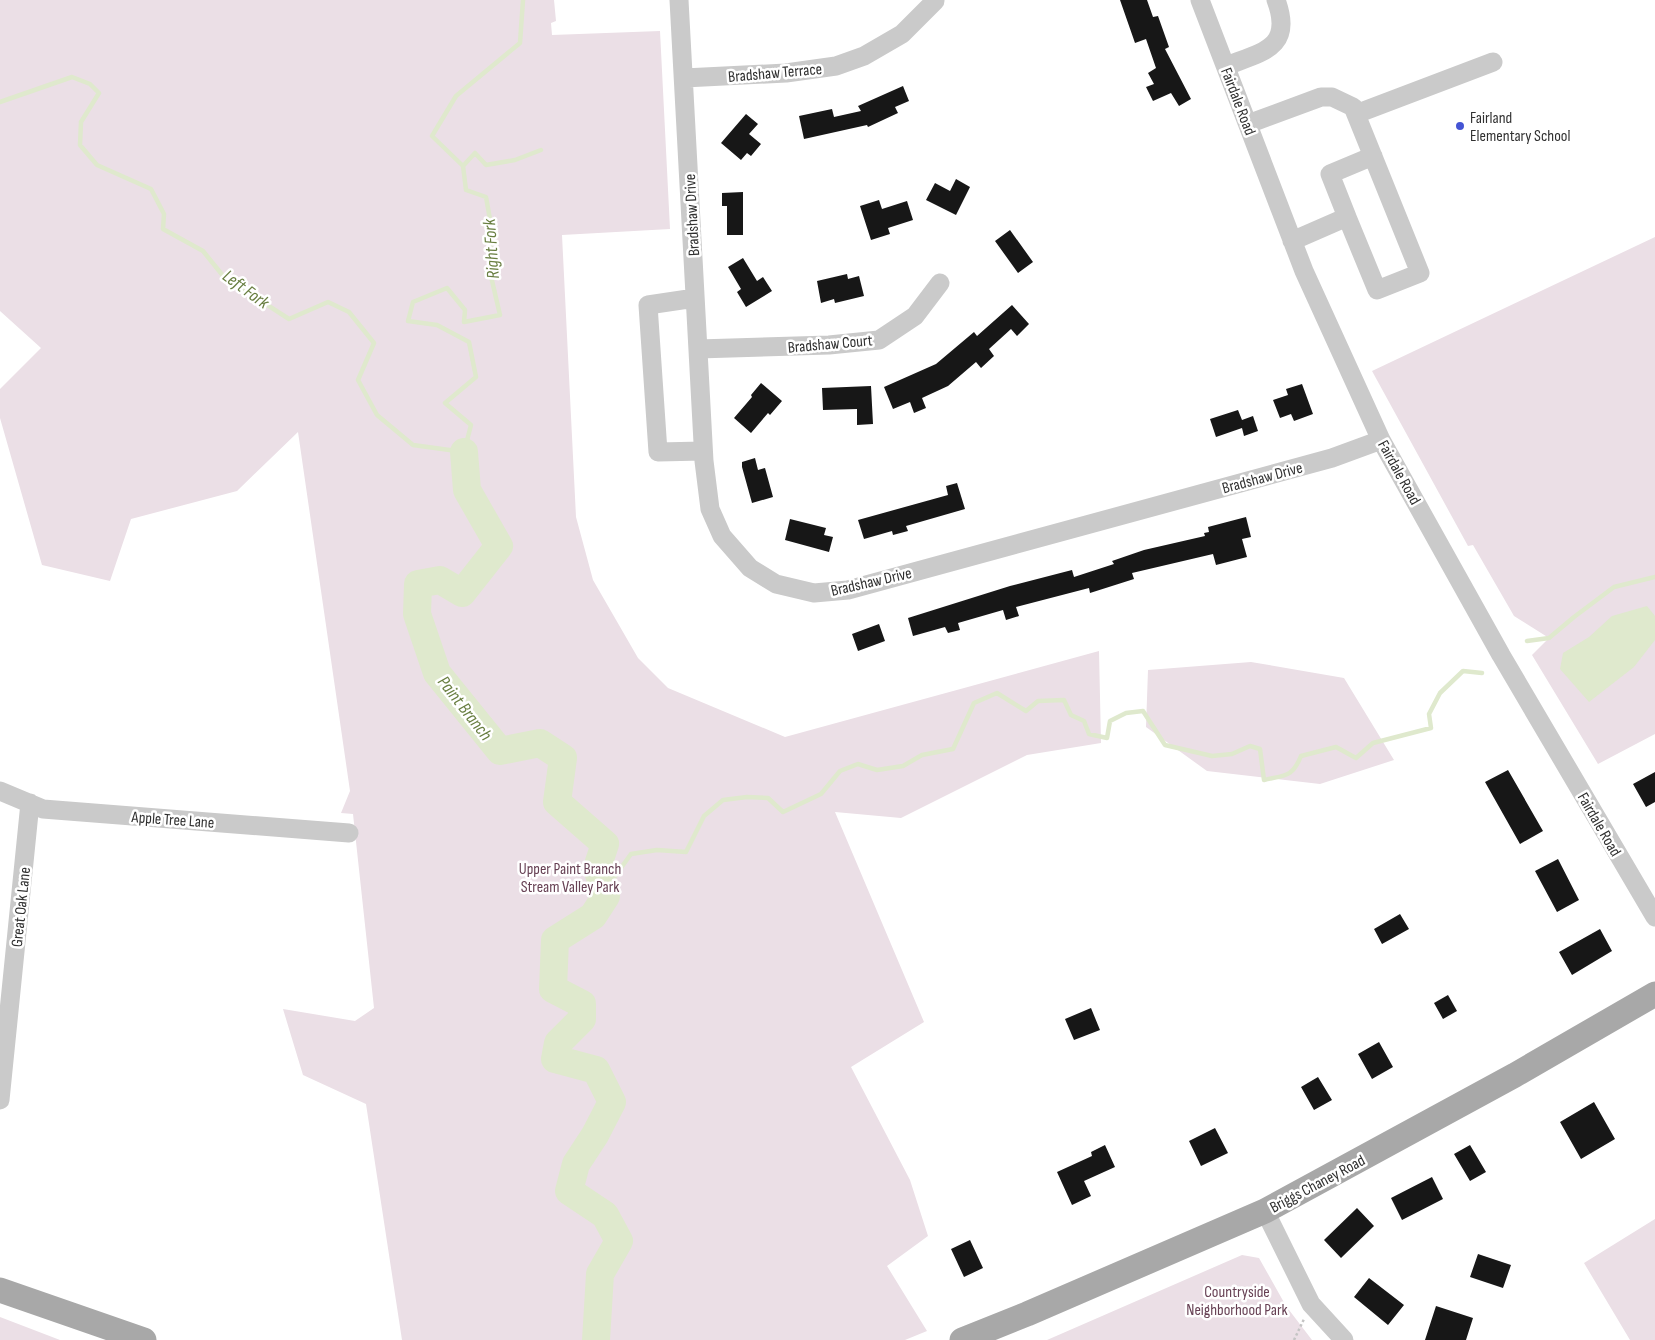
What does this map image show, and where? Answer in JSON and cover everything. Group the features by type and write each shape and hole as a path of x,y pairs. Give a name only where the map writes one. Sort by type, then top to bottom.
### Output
{"main road":[{"name":"Briggs Chaney Road","path":"962,1340 1027,1314 1265,1211 1514,1075 1655,994"},
{"path":"0,1290 144,1340"}],"street":[{"name":"Bradshaw Drive","path":"679,0 703,451 710,509 722,536 750,568 776,584 814,593 848,590 1332,458 1382,440"},
{"name":"Fairdale Road","path":"1200,0 1304,271 1382,440 1501,655 1655,917"},
{"path":"1226,66 1263,51 1275,43 1280,33 1282,22 1276,0"},
{"name":"Bradshaw Terrace","path":"684,78 786,74 836,66 864,56 902,34 935,1"},
{"path":"1356,114 1493,62"},
{"path":"1248,124 1321,97 1332,97 1353,107 1373,156 1420,273 1378,290 1330,174 1373,156"},
{"path":"1292,241 1347,216"},
{"name":"Bradshaw Court","path":"698,349 829,345 879,340 915,316 940,283"},
{"path":"695,298 648,305 658,452 703,451"},
{"name":"Apple Tree Lane","path":"0,791 43,809 349,833"},
{"name":"Great Oak Lane","path":"0,1100 30,803"},
{"path":"1265,1211 1311,1304 1344,1340"}],"path":[{"path":"1294,1340 1311,1304"}],"green space":[{"name":"Upper Paint Branch Stream Valley Park","path":"0,0 554,0 556,21 551,23 552,35 660,31 670,229 562,235 576,517 593,580 638,658 668,688 785,737 1099,651 1101,743 1027,755 901,818 835,812 924,1022 851,1067 910,1180 928,1236 887,1266 927,1331 905,1340 402,1340 366,1104 303,1075 283,1009 355,1021 374,1008 353,814 341,813 350,791 298,432 237,491 131,519 110,581 42,565 0,418 0,389 41,348 0,311"},
{"path":"1655,237 1655,734 1598,764 1532,655 1549,638 1514,616 1473,545 1468,546 1372,371"},
{"path":"1251,662 1344,678 1394,760 1320,784 1207,771 1146,727 1148,670"},
{"path":"1655,1219 1655,1340 1630,1340 1584,1263"},
{"name":"Countryside Neighborhood Park","path":"1242,1255 1259,1258 1286,1306 1312,1340 1047,1340"},
{"path":"0,1317 60,1340 0,1340"}],"shaded area":[{"path":"1647,606 1655,616 1655,640 1634,667 1589,702 1560,669 1563,653 1589,637 1612,616"}],"building":[{"path":"1120,0 1147,0 1153,17 1158,16 1169,47 1165,49 1191,99 1179,106 1171,93 1153,101 1146,87 1154,84 1148,73 1156,68 1146,39 1135,43"},
{"path":"903,86 909,101 895,107 898,113 868,127 867,125 804,139 799,116 832,109 834,117 861,111 858,106"},
{"path":"746,114 758,124 749,134 761,144 751,156 747,153 741,160 721,143"},
{"path":"956,179 970,187 956,215 926,200 935,183 950,191"},
{"path":"743,192 743,235 727,235 727,206 722,206 722,193"},
{"path":"879,200 882,209 907,201 913,220 888,228 890,234 871,240 860,206"},
{"path":"1010,230 1033,262 1018,273 995,241"},
{"path":"743,258 757,281 763,277 772,291 746,307 737,292 741,289 728,267"},
{"path":"847,274 848,279 859,276 864,296 835,303 834,299 821,303 817,281"},
{"path":"1012,305 1029,324 1017,336 1011,329 989,349 994,356 981,368 976,362 948,386 922,398 926,408 914,413 910,402 893,409 884,387 936,364 974,332 977,336"},
{"path":"761,383 782,401 770,415 768,413 751,433 734,418"},
{"path":"1302,384 1313,414 1294,421 1291,414 1280,418 1273,400 1288,395 1286,389"},
{"path":"871,386 873,424 857,425 857,409 823,410 822,388"},
{"path":"1238,410 1242,420 1253,416 1258,431 1244,436 1242,428 1216,437 1210,419"},
{"path":"755,458 758,470 765,468 773,497 752,503 742,462"},
{"path":"957,483 965,509 906,526 908,531 893,535 892,531 864,539 858,520 948,495 946,486"},
{"path":"1246,517 1251,537 1242,539 1247,557 1216,565 1213,554 1132,573 1134,579 1090,593 1089,588 1016,607 1019,616 1006,620 1003,610 958,623 960,630 948,633 945,627 913,636 908,618 1010,586 1072,570 1074,577 1114,564 1112,561 1144,550 1205,536 1204,533 1209,532 1208,527"},
{"path":"790,519 826,528 824,535 833,537 829,552 785,540"},
{"path":"879,624 885,641 858,651 852,634"},
{"path":"1508,770 1543,831 1520,844 1485,782"},
{"path":"1655,772 1655,802 1646,807 1633,784"},
{"path":"1558,859 1579,900 1557,912 1535,871"},
{"path":"1400,914 1409,929 1382,944 1374,929"},
{"path":"1600,929 1612,951 1572,975 1559,952"},
{"path":"1448,995 1457,1011 1443,1019 1434,1003"},
{"path":"1091,1008 1100,1030 1074,1040 1065,1019"},
{"path":"1379,1042 1393,1067 1372,1079 1358,1054"},
{"path":"1318,1077 1332,1100 1314,1110 1301,1087"},
{"path":"1594,1102 1615,1139 1581,1159 1560,1122"},
{"path":"1215,1128 1228,1153 1201,1166 1189,1141"},
{"path":"1105,1145 1115,1167 1084,1181 1091,1196 1072,1205 1057,1172 1092,1156 1091,1152"},
{"path":"1470,1145 1486,1172 1470,1181 1454,1154"},
{"path":"1432,1177 1443,1199 1402,1220 1391,1198"},
{"path":"1357,1208 1374,1226 1341,1258 1324,1240"},
{"path":"970,1240 983,1268 964,1277 951,1249"},
{"path":"1478,1254 1511,1265 1503,1288 1470,1277"},
{"path":"1369,1278 1404,1305 1388,1325 1354,1297"},
{"path":"1436,1306 1473,1318 1466,1340 1425,1340"}],"waterway":[{"name":"Left Fork","path":"0,102 72,77 90,84 99,93 81,122 80,145 97,165 151,189 164,214 163,229 203,251 224,277 289,319 328,302 349,312 374,343 358,380 377,415 413,445 464,452 471,425 445,403 476,377 469,342 437,325 408,321 413,302 447,288 465,310 464,322 500,315 490,272 491,225 486,197 466,190 463,166 432,136 456,96 520,43 523,0"},
{"path":"463,166 475,153 486,165 515,160 541,150"},
{"name":"Paint Branch","path":"464,452 467,490 499,546 462,593 440,580 418,584 417,614 437,673 500,751 540,743 563,758 557,802 605,844 597,868 606,896 593,916 555,940 553,989 582,1004 582,1019 558,1043 555,1059 596,1070 612,1102 595,1135 576,1164 569,1191 605,1215 619,1241 600,1274 596,1340"},
{"path":"1527,641 1549,638 1614,587 1655,577"},
{"path":"606,896 613,879 631,854 657,850 686,852 704,816 723,800 747,797 768,798 783,812 821,794 840,771 858,764 877,770 903,766 922,755 953,749 974,703 997,693 1026,711 1038,701 1064,700 1071,715 1084,721 1089,734 1107,738 1110,721 1126,713 1143,711 1165,745 1212,756 1232,754 1250,746 1260,749 1264,780 1283,776 1291,772 1301,756 1336,747 1356,758 1373,743 1431,728 1429,714 1440,693 1463,671 1482,673"}],"place":[{"name":"Fairland Elementary School","path":"1460,126"}],"water label":[{"name":"Right Fork","path":"491,249"}]}
